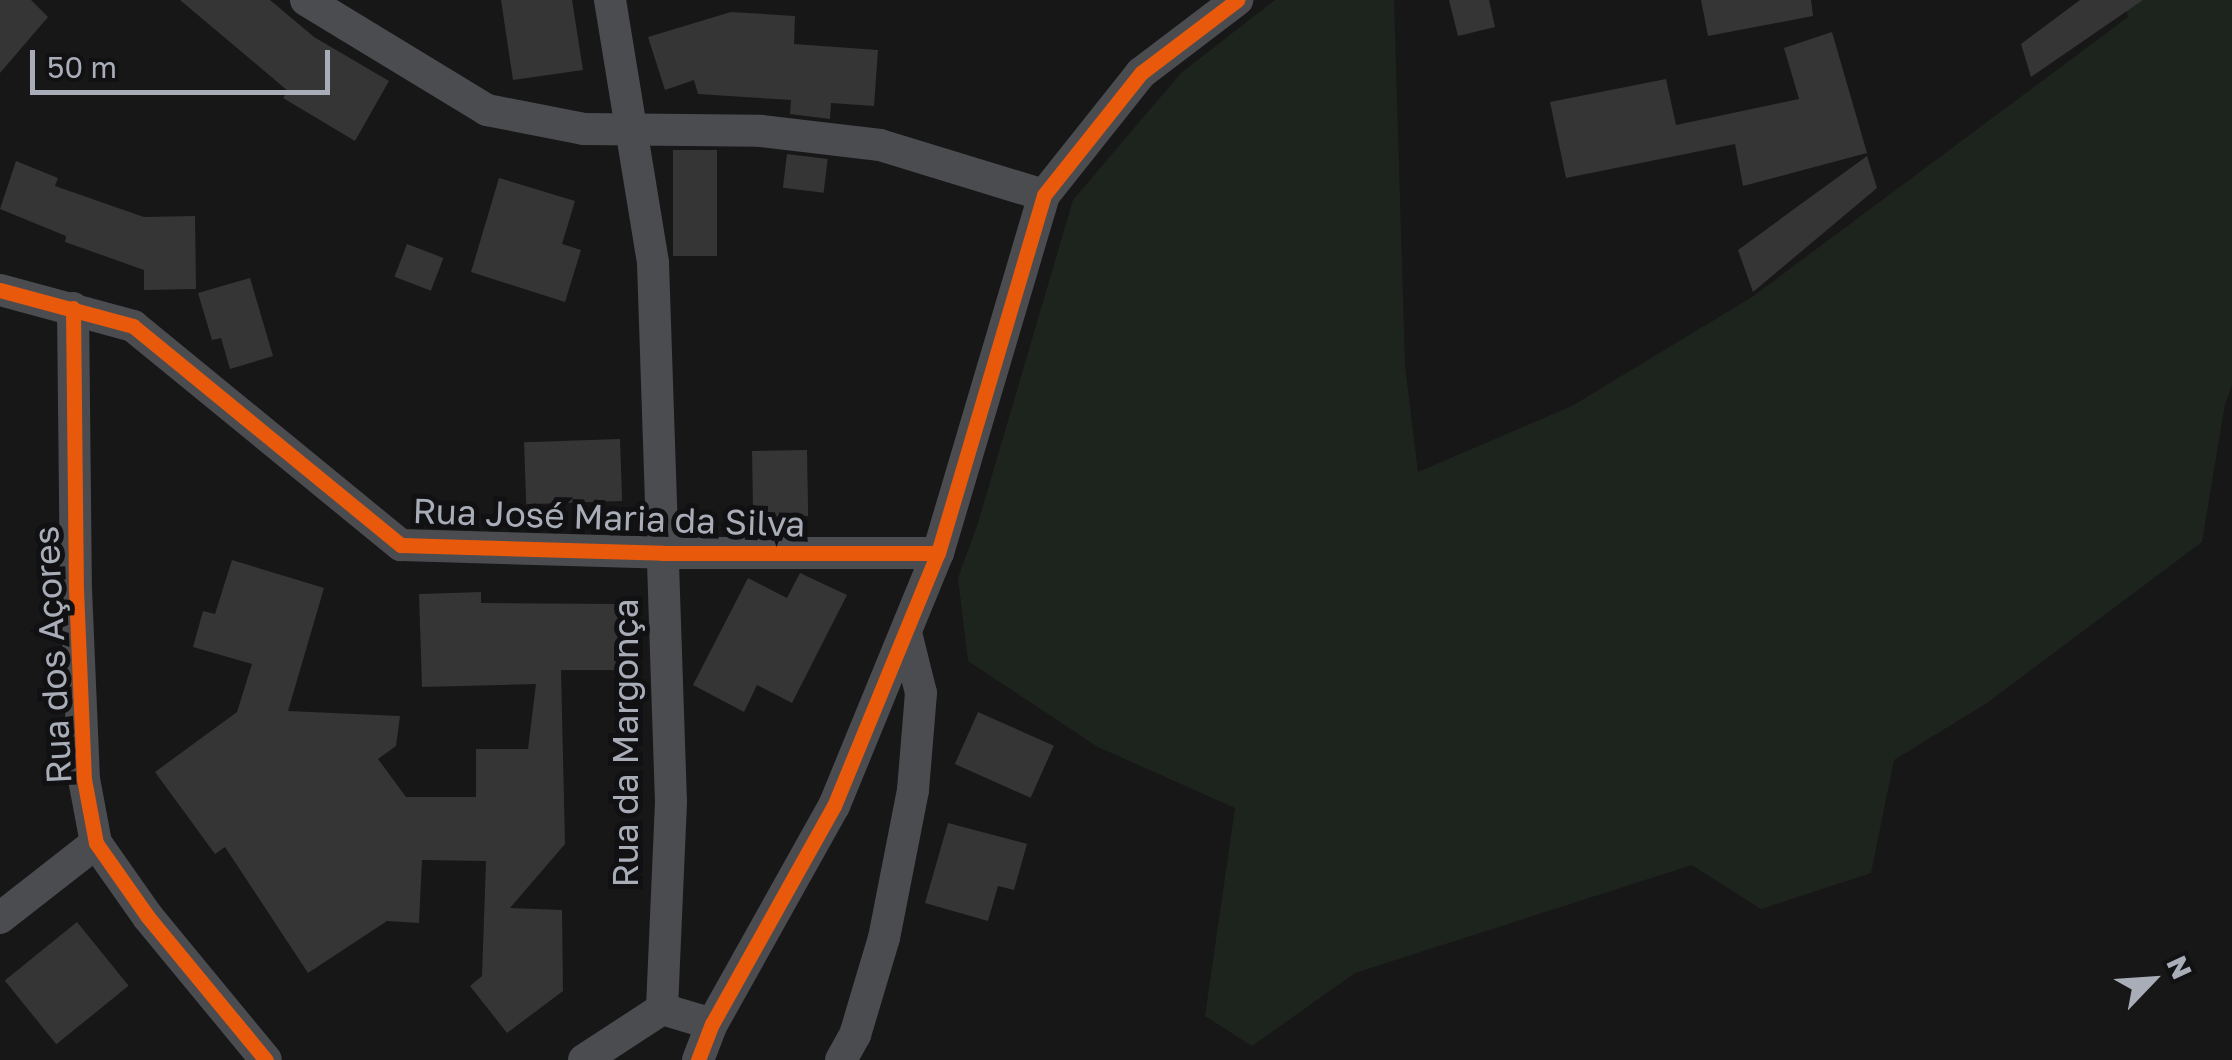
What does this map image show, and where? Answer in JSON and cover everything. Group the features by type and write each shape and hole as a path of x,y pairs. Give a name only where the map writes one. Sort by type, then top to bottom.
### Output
{"street":[{"path":"306,0 486,110 584,129 761,131 880,145 1044,195"},
{"name":"Rua da Margonça","path":"610,0 653,263 672,802 662,1009"},
{"path":"698,1060 712,1024 834,806 938,554 1044,195 1141,73 1238,0"},
{"name":"Rua José Maria da Silva","path":"0,290 133,326 401,545 663,553 938,554"},
{"name":"Rua dos Açores","path":"73,308 84,779 96,842 148,917 266,1060"},
{"path":"841,1060 855,1034 884,938 913,790 921,693 906,632"},
{"path":"0,918 96,842"},
{"path":"584,1060 662,1009 712,1024"}],"shaded area":[{"path":"1275,0 1394,0 1405,366 1418,472 1572,406 1752,297 2128,17 2124,0 2232,0 2232,385 2225,404 2202,542 1987,703 1894,760 1871,873 1761,909 1692,865 1355,973 1252,1046 1205,1016 1235,808 1098,747 968,661 958,578 978,523 1073,200 1181,73"}],"building":[{"path":"0,0 31,0 48,17 0,73"},
{"path":"180,0 270,0 314,37 389,81 355,141 283,98 288,91"},
{"path":"501,0 572,0 583,70 513,80"},
{"path":"1449,0 1489,0 1495,27 1458,36"},
{"path":"1701,0 1811,0 1813,16 1708,36"},
{"path":"2080,0 2143,0 2031,77 2021,44"},
{"path":"731,12 795,16 794,44 878,50 874,106 831,103 830,119 790,114 791,100 698,94 694,80 665,90 648,37"},
{"path":"1832,32 1867,153 1743,186 1735,144 1566,178 1550,102 1666,79 1676,125 1799,99 1784,48"},
{"path":"673,150 717,150 717,256 673,256"},
{"path":"787,154 828,159 824,193 783,188"},
{"path":"1867,156 1877,188 1753,292 1738,250"},
{"path":"16,161 58,178 55,186 144,217 195,216 196,289 144,290 144,270 65,242 66,236 0,209"},
{"path":"499,178 575,201 562,244 581,250 565,302 471,272"},
{"path":"407,244 443,258 431,291 394,277"},
{"path":"250,278 273,356 230,369 221,338 212,340 198,293"},
{"path":"620,439 622,501 526,504 524,442"},
{"path":"807,450 808,516 753,517 752,451"},
{"path":"232,560 324,588 288,711 400,716 396,746 378,759 406,797 476,797 476,749 528,749 536,684 422,687 419,594 481,592 481,603 618,604 617,670 561,670 565,844 510,908 562,910 563,991 507,1033 470,986 482,976 486,861 422,860 419,923 387,921 308,973 225,847 215,854 155,772 237,712 252,664 193,647 203,611 215,614"},
{"path":"800,573 847,595 792,703 757,685 744,712 693,685 748,578 787,598"},
{"path":"978,712 1054,746 1031,798 955,764"},
{"path":"948,823 1027,844 1014,890 998,886 988,921 925,903"},
{"path":"77,922 129,986 56,1044 5,981"}],"cycle path":[{"path":"698,1060 712,1024 834,806 938,553 1044,195 1141,73 1237,0"},
{"path":"0,290 133,326 401,545 663,553 938,553"},
{"path":"73,308 76,589 84,779 96,843 148,917 266,1060"}]}
